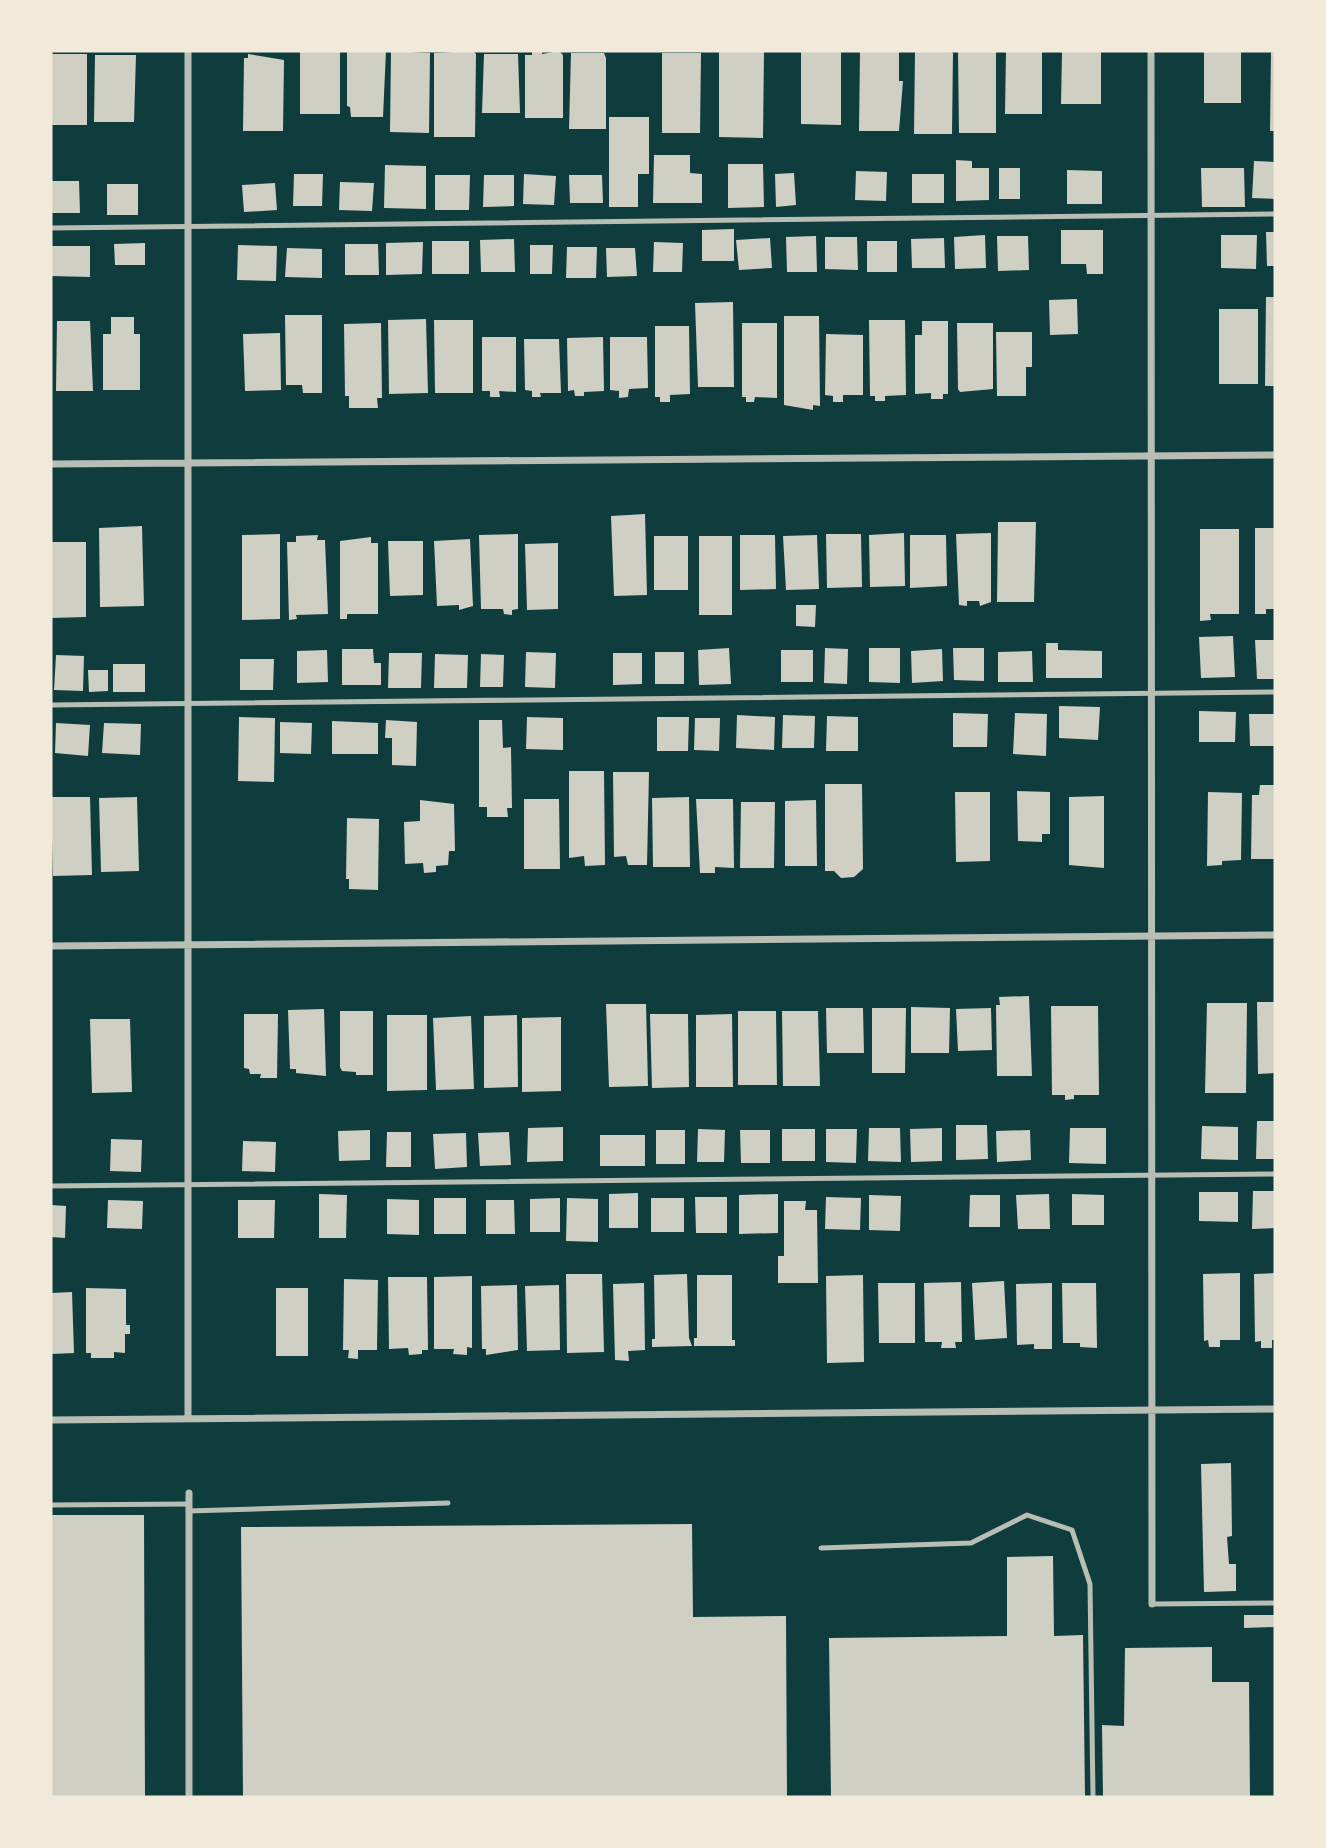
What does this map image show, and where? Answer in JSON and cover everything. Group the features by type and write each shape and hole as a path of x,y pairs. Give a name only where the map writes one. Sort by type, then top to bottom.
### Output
{"street":[{"path":"188,51 188,1419"},
{"path":"1151,51 1152,1604"},
{"path":"51,464 1275,455"},
{"path":"51,946 1275,935"},
{"path":"51,1420 1275,1409"},
{"path":"189,1493 189,1797"}],"lane":[{"path":"51,228 1275,214"},
{"path":"51,705 1275,692"},
{"path":"51,1186 1275,1174"},
{"path":"51,1505 188,1507 448,1503"},
{"path":"821,1548 971,1543 1027,1515 1072,1530 1090,1584 1093,1797"},
{"path":"1152,1604 1275,1603"}],"building":[{"path":"300,51 340,51 340,114 300,114"},
{"path":"347,51 386,51 383,117 351,117 350,107 347,106"},
{"path":"391,51 430,53 429,133 390,132"},
{"path":"473,51 476,54 475,137 434,137 434,53"},
{"path":"532,51 542,51 542,54 559,51 563,55 563,118 525,118 525,55 532,55"},
{"path":"719,51 764,51 763,138 719,137"},
{"path":"841,51 841,125 801,124 801,52"},
{"path":"860,51 899,51 899,81 903,81 899,131 859,131"},
{"path":"958,51 996,51 996,133 959,133"},
{"path":"1006,51 1042,52 1042,114 1005,114"},
{"path":"1062,51 1101,51 1101,104 1061,104"},
{"path":"1204,51 1241,51 1241,103 1204,103"},
{"path":"1271,51 1275,51 1275,131 1270,131"},
{"path":"915,52 953,53 952,134 914,134"},
{"path":"571,53 604,53 606,129 569,129"},
{"path":"662,53 701,53 700,133 662,133"},
{"path":"51,54 87,54 87,125 51,125"},
{"path":"248,54 284,60 283,131 243,131 244,58 248,58"},
{"path":"484,54 518,54 520,113 482,113"},
{"path":"95,55 136,55 134,122 94,122"},
{"path":"609,117 649,117 649,174 638,174 638,207 609,207"},
{"path":"654,155 690,155 690,173 702,174 702,203 653,203"},
{"path":"956,160 972,161 972,168 989,168 989,200 956,201"},
{"path":"1254,161 1275,162 1275,199 1252,198"},
{"path":"728,164 763,164 764,207 728,208"},
{"path":"385,165 426,166 426,209 384,208"},
{"path":"999,168 1020,168 1020,199 999,199"},
{"path":"1201,168 1244,168 1245,207 1202,207"},
{"path":"1067,170 1102,171 1102,204 1067,204"},
{"path":"856,171 887,172 886,201 855,200"},
{"path":"794,173 796,205 776,207 775,174"},
{"path":"294,174 323,174 322,206 293,206"},
{"path":"524,174 556,176 554,205 523,204"},
{"path":"912,174 944,174 944,203 912,203"},
{"path":"435,175 470,175 469,210 435,210"},
{"path":"484,175 514,175 514,206 483,207"},
{"path":"569,175 602,175 603,203 570,203"},
{"path":"51,181 79,181 80,213 51,213"},
{"path":"340,182 374,183 372,211 339,210"},
{"path":"275,183 277,210 244,212 242,185"},
{"path":"107,184 138,184 138,215 107,215"},
{"path":"734,229 734,261 702,261 702,230"},
{"path":"1061,230 1103,230 1103,274 1087,274 1086,264 1061,264"},
{"path":"1266,232 1275,232 1275,266 1267,266"},
{"path":"985,235 986,268 955,269 954,237"},
{"path":"1221,235 1257,235 1256,269 1221,268"},
{"path":"816,236 817,272 787,272 786,237"},
{"path":"997,236 1028,236 1029,270 998,271"},
{"path":"825,237 857,237 858,270 825,269"},
{"path":"770,238 772,268 739,270 736,240"},
{"path":"944,238 945,268 912,268 911,239"},
{"path":"514,239 515,272 481,272 480,240"},
{"path":"432,241 469,241 469,274 432,274"},
{"path":"867,241 897,241 897,272 867,272"},
{"path":"423,242 422,274 386,275 386,243"},
{"path":"654,242 683,243 682,272 653,272"},
{"path":"145,243 145,265 115,265 114,244"},
{"path":"345,244 378,244 379,275 345,275"},
{"path":"238,245 277,246 276,281 237,280"},
{"path":"530,245 553,245 552,274 530,274"},
{"path":"51,246 90,246 90,277 51,276"},
{"path":"567,247 597,247 596,278 566,278"},
{"path":"287,248 322,249 322,278 285,277"},
{"path":"606,248 635,248 637,276 607,277"},
{"path":"1266,297 1275,297 1275,386 1265,386"},
{"path":"1077,299 1078,334 1050,335 1049,300"},
{"path":"733,302 734,387 698,387 695,303"},
{"path":"1219,309 1258,309 1258,384 1219,384"},
{"path":"285,315 322,315 322,393 303,393 302,385 286,385"},
{"path":"784,316 819,316 820,406 813,405 813,410 784,405"},
{"path":"111,317 134,317 134,334 140,334 140,390 103,390 103,334 111,334"},
{"path":"426,319 428,393 389,394 388,320"},
{"path":"434,320 473,320 473,393 435,393"},
{"path":"869,320 905,320 906,395 885,396 885,401 875,401 875,396 870,396"},
{"path":"57,321 90,321 93,391 56,391"},
{"path":"922,321 948,321 948,394 943,394 943,399 931,399 931,393 915,394 915,335 922,335"},
{"path":"381,323 382,398 377,398 378,408 349,408 349,396 345,396 344,324"},
{"path":"742,323 777,323 777,398 755,397 754,402 746,402 746,397 742,397"},
{"path":"957,323 993,323 993,389 960,392 958,389"},
{"path":"655,326 689,326 690,394 670,395 670,402 660,402 660,397 655,397"},
{"path":"996,332 1032,332 1032,367 1026,367 1026,396 997,396"},
{"path":"280,333 281,390 245,391 243,334"},
{"path":"826,334 863,335 863,395 843,395 843,402 833,402 833,396 825,395"},
{"path":"482,337 516,337 516,392 499,391 500,397 490,397 490,391 482,391"},
{"path":"603,337 604,391 584,392 584,396 575,396 574,390 568,391 567,338"},
{"path":"610,337 647,337 648,388 629,389 628,397 619,398 619,391 610,390"},
{"path":"524,339 559,339 561,393 540,393 541,397 532,397 532,391 525,390"},
{"path":"645,514 647,595 614,596 611,516"},
{"path":"998,522 1036,522 1034,602 997,602"},
{"path":"142,526 144,606 100,607 99,528"},
{"path":"1255,528 1275,528 1275,609 1266,609 1266,614 1255,614"},
{"path":"1200,529 1239,529 1239,614 1210,614 1211,620 1200,621"},
{"path":"904,533 905,586 870,587 869,535"},
{"path":"991,533 991,602 980,606 979,601 967,601 967,606 959,605 956,534"},
{"path":"280,534 280,619 242,620 242,535"},
{"path":"518,534 518,609 512,610 512,615 504,614 503,609 481,609 479,535"},
{"path":"826,534 861,534 862,587 827,588"},
{"path":"318,535 317,540 325,540 328,614 296,615 297,619 289,620 287,542 296,542 296,536"},
{"path":"740,535 775,535 776,589 740,590"},
{"path":"817,535 819,589 786,590 783,536"},
{"path":"910,535 946,535 947,586 910,588"},
{"path":"654,536 688,536 688,590 654,590"},
{"path":"699,536 732,536 732,615 699,615"},
{"path":"371,537 371,543 378,543 378,614 347,614 347,619 340,619 340,541"},
{"path":"470,539 473,606 459,610 459,605 437,606 434,541"},
{"path":"388,541 423,541 423,595 390,596"},
{"path":"51,542 86,542 86,617 51,618"},
{"path":"558,543 558,609 527,610 525,544"},
{"path":"796,605 816,605 815,627 796,626"},
{"path":"1233,636 1235,677 1201,678 1199,637"},
{"path":"1255,640 1275,640 1275,679 1257,679"},
{"path":"1046,643 1058,643 1058,650 1102,651 1102,678 1046,678"},
{"path":"729,648 731,684 699,685 698,650"},
{"path":"825,648 848,649 847,684 824,683"},
{"path":"869,648 900,648 900,683 869,682"},
{"path":"953,648 984,648 984,681 954,680"},
{"path":"342,649 373,649 374,663 381,663 381,685 342,685"},
{"path":"942,649 943,681 912,683 911,651"},
{"path":"327,650 328,682 297,683 297,651"},
{"path":"781,650 813,650 813,682 781,682"},
{"path":"1032,651 1033,682 998,682 998,652"},
{"path":"526,652 556,653 555,688 525,687"},
{"path":"655,652 684,652 684,684 655,684"},
{"path":"389,653 422,653 421,688 388,688"},
{"path":"613,653 642,653 642,684 613,685"},
{"path":"435,654 468,655 467,688 434,688"},
{"path":"481,654 504,655 503,687 480,687"},
{"path":"56,655 84,656 83,691 54,690"},
{"path":"240,659 274,659 273,690 240,690"},
{"path":"113,664 145,664 145,692 113,692"},
{"path":"88,670 108,670 108,691 89,692"},
{"path":"1059,706 1100,707 1098,740 1059,738"},
{"path":"1199,711 1236,712 1235,742 1199,742"},
{"path":"953,713 988,714 987,747 953,747"},
{"path":"1015,713 1047,714 1046,756 1013,754"},
{"path":"1249,714 1275,714 1275,746 1250,746"},
{"path":"737,715 775,717 774,750 736,748"},
{"path":"783,715 815,716 814,748 782,748"},
{"path":"827,716 858,717 858,751 826,751"},
{"path":"239,717 275,718 274,782 238,781"},
{"path":"527,717 563,718 563,750 526,749"},
{"path":"657,717 689,717 688,751 657,751"},
{"path":"695,718 720,718 719,751 694,750"},
{"path":"386,720 417,722 416,766 392,765 392,738 385,738"},
{"path":"479,720 502,720 503,748 511,747 512,808 507,808 508,817 487,817 487,807 479,807"},
{"path":"332,721 378,723 378,754 332,754"},
{"path":"280,722 312,723 311,754 280,753"},
{"path":"56,723 90,725 88,756 55,753"},
{"path":"104,723 141,724 140,755 102,753"},
{"path":"569,771 604,771 605,865 585,866 584,856 569,858"},
{"path":"613,772 649,772 647,865 628,865 626,856 614,857"},
{"path":"825,784 862,784 863,869 854,877 841,878 834,871 825,871"},
{"path":"1260,785 1275,785 1275,859 1251,859 1252,795 1259,795"},
{"path":"1017,791 1050,792 1050,834 1042,834 1042,842 1018,841"},
{"path":"955,792 990,792 990,861 956,862"},
{"path":"1208,792 1242,793 1241,860 1222,861 1222,865 1207,866"},
{"path":"1104,796 1104,868 1069,865 1069,797"},
{"path":"51,797 90,797 92,875 53,876"},
{"path":"137,797 139,871 101,872 99,798"},
{"path":"689,797 690,867 653,867 652,798"},
{"path":"524,799 559,799 560,869 524,869"},
{"path":"696,799 733,799 734,868 715,867 715,873 700,873"},
{"path":"420,800 454,804 455,851 449,851 448,865 436,866 436,872 424,873 423,863 405,864 404,822 420,821"},
{"path":"816,800 817,866 785,866 785,801"},
{"path":"741,802 775,802 774,868 740,868"},
{"path":"347,818 379,819 378,890 349,889 349,879 346,879"},
{"path":"1029,996 1032,1076 997,1076 996,1005 1000,1005 999,997"},
{"path":"1257,1002 1275,1002 1275,1073 1258,1074"},
{"path":"1207,1003 1247,1003 1246,1093 1205,1093"},
{"path":"606,1004 646,1004 648,1086 609,1087"},
{"path":"1051,1006 1098,1006 1099,1095 1074,1095 1074,1099 1065,1100 1065,1095 1052,1095"},
{"path":"911,1007 950,1008 949,1053 911,1053"},
{"path":"826,1008 863,1008 864,1053 827,1053"},
{"path":"872,1008 906,1008 905,1073 872,1073"},
{"path":"991,1008 992,1050 958,1051 956,1009"},
{"path":"324,1009 326,1076 296,1073 296,1069 290,1069 288,1010"},
{"path":"340,1011 373,1011 373,1075 356,1075 356,1072 342,1071"},
{"path":"738,1011 776,1011 777,1085 738,1085"},
{"path":"782,1011 818,1011 820,1086 783,1086"},
{"path":"244,1014 278,1014 277,1078 260,1078 261,1074 250,1074 249,1069 244,1068"},
{"path":"650,1014 688,1014 689,1087 652,1088"},
{"path":"732,1014 733,1087 696,1087 696,1015"},
{"path":"387,1015 427,1015 427,1090 387,1091"},
{"path":"517,1015 518,1087 484,1088 484,1016"},
{"path":"471,1016 474,1089 436,1090 433,1018"},
{"path":"561,1017 561,1091 522,1092 522,1018"},
{"path":"90,1019 130,1019 132,1092 92,1093"},
{"path":"1257,1121 1275,1121 1275,1159 1256,1159"},
{"path":"956,1125 987,1125 988,1159 956,1160"},
{"path":"1202,1126 1238,1127 1238,1160 1201,1159"},
{"path":"563,1127 563,1161 527,1162 528,1128"},
{"path":"869,1128 900,1128 901,1162 868,1161"},
{"path":"942,1128 942,1161 911,1162 910,1129"},
{"path":"1070,1128 1106,1128 1106,1164 1069,1163"},
{"path":"698,1129 725,1130 724,1162 697,1162"},
{"path":"782,1129 815,1129 815,1161 782,1161"},
{"path":"826,1129 857,1129 856,1163 826,1162"},
{"path":"370,1130 370,1160 339,1161 338,1131"},
{"path":"656,1130 685,1130 685,1164 656,1164"},
{"path":"740,1130 770,1130 770,1163 741,1163"},
{"path":"1030,1130 1031,1160 997,1162 996,1131"},
{"path":"387,1132 411,1132 411,1167 386,1167"},
{"path":"509,1132 511,1165 480,1166 478,1133"},
{"path":"466,1133 467,1167 435,1169 433,1134"},
{"path":"600,1135 645,1135 645,1166 600,1166"},
{"path":"111,1139 142,1140 141,1172 110,1171"},
{"path":"243,1141 276,1142 275,1172 242,1171"},
{"path":"1253,1191 1275,1191 1275,1228 1252,1229"},
{"path":"1199,1192 1238,1192 1238,1222 1199,1221"},
{"path":"638,1193 638,1228 609,1228 609,1194"},
{"path":"319,1194 347,1195 346,1238 319,1238"},
{"path":"778,1194 778,1233 739,1234 739,1195"},
{"path":"1049,1194 1050,1229 1018,1229 1016,1195"},
{"path":"1072,1194 1104,1195 1104,1225 1072,1225"},
{"path":"869,1195 901,1196 900,1231 869,1230"},
{"path":"970,1195 1000,1195 1000,1227 969,1227"},
{"path":"695,1197 727,1197 727,1233 696,1233"},
{"path":"826,1197 861,1198 860,1230 825,1229"},
{"path":"434,1198 466,1198 466,1234 434,1234"},
{"path":"560,1198 560,1232 530,1232 530,1199"},
{"path":"567,1198 598,1199 598,1242 566,1241"},
{"path":"651,1198 684,1198 684,1232 651,1232"},
{"path":"387,1199 419,1200 419,1235 387,1234"},
{"path":"108,1200 143,1201 142,1229 107,1228"},
{"path":"238,1200 275,1200 274,1238 238,1238"},
{"path":"486,1200 514,1200 515,1234 486,1234"},
{"path":"784,1201 806,1201 805,1210 817,1210 818,1283 778,1283 778,1256 784,1256"},
{"path":"51,1205 66,1206 65,1238 51,1237"},
{"path":"1240,1273 1240,1340 1220,1340 1220,1347 1209,1347 1208,1340 1204,1341 1203,1274"},
{"path":"1275,1273 1275,1340 1272,1340 1272,1348 1261,1348 1261,1341 1255,1342 1254,1274"},
{"path":"566,1274 602,1274 604,1352 567,1353"},
{"path":"687,1274 689,1338 692,1346 652,1347 652,1339 655,1339 654,1275"},
{"path":"697,1275 732,1275 732,1340 735,1340 735,1346 694,1346 694,1338 697,1338"},
{"path":"863,1275 864,1362 827,1363 826,1276"},
{"path":"472,1276 472,1348 467,1347 467,1355 453,1354 454,1349 434,1349 434,1277"},
{"path":"388,1277 427,1277 428,1350 422,1350 422,1354 409,1355 408,1348 389,1349"},
{"path":"344,1279 378,1280 377,1350 358,1350 358,1359 348,1358 349,1350 343,1350"},
{"path":"1004,1281 1007,1338 975,1340 972,1283"},
{"path":"961,1282 962,1342 955,1342 956,1348 941,1348 942,1342 925,1342 924,1283"},
{"path":"644,1283 645,1350 628,1351 629,1361 615,1360 613,1284"},
{"path":"878,1283 915,1283 915,1343 879,1343"},
{"path":"1052,1283 1052,1349 1034,1349 1034,1344 1017,1345 1016,1284"},
{"path":"1062,1283 1096,1283 1097,1348 1080,1347 1080,1343 1063,1343"},
{"path":"517,1285 518,1350 486,1355 486,1349 482,1349 481,1286"},
{"path":"559,1285 560,1350 527,1351 525,1286"},
{"path":"86,1288 126,1289 126,1325 130,1325 130,1334 125,1334 125,1353 114,1352 114,1358 91,1358 91,1353 86,1353"},
{"path":"276,1288 308,1288 308,1356 276,1356"},
{"path":"72,1292 74,1353 51,1354 51,1293"},
{"path":"1231,1463 1232,1536 1227,1537 1229,1564 1236,1564 1236,1591 1204,1592 1201,1464"},
{"path":"51,1515 144,1515 145,1797 51,1797"},
{"path":"692,1524 693,1617 786,1616 787,1797 243,1797 241,1527"},
{"path":"1053,1556 1054,1636 1083,1635 1085,1797 831,1797 829,1638 1007,1636 1007,1557"},
{"path":"1244,1615 1275,1615 1275,1627 1244,1628"},
{"path":"1212,1647 1212,1682 1249,1682 1250,1797 1103,1797 1102,1725 1124,1726 1125,1648"}]}
